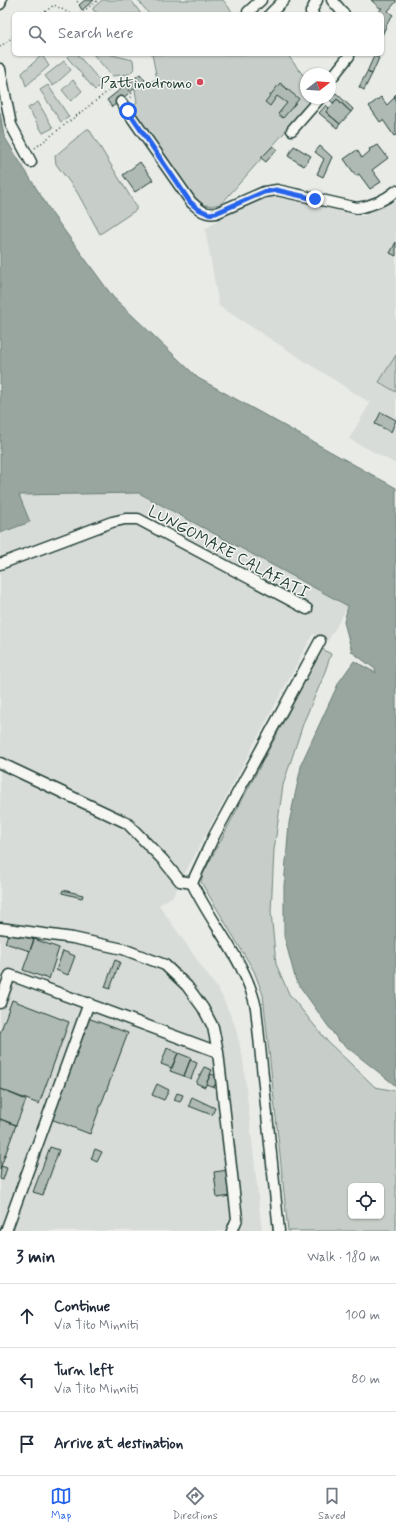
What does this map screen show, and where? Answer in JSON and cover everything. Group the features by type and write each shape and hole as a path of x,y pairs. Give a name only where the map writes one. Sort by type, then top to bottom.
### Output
{"street":[{"path":"0,4 1,0"},
{"path":"248,12 261,0"},
{"path":"272,12 284,0"},
{"path":"311,12 317,0"},
{"path":"332,0 342,12"},
{"path":"336,72 349,56"},
{"path":"0,69 11,125 29,158"},
{"path":"121,102 190,202 198,209 209,214 216,213 264,192 276,190 356,208 388,197 396,191"},
{"path":"292,130 315,104"},
{"name":"LUNGOMARE CALAFATI","path":"0,564 112,522 125,519 138,519 308,609"},
{"path":"192,883 214,836 320,641"},
{"path":"0,763 127,823 163,860 180,881 192,883"},
{"path":"192,883 238,962 253,993 256,1008 279,1231"},
{"path":"0,928 73,938 123,948 165,965 187,986 203,1008 213,1027 218,1052 237,1219 232,1231"},
{"path":"0,1003 10,975 218,1052"},
{"path":"7,1229 89,1003"}],"path":[{"path":"83,12 98,0"},
{"path":"45,12 54,5 66,12"},
{"path":"0,47 12,38"},
{"path":"29,158 125,78"},
{"path":"122,80 132,94 128,111"}],"shaded area":[{"path":"102,0 131,0 140,12 96,12 93,8"},
{"path":"138,0 223,0 232,12 147,12"},
{"path":"41,56 43,56 49,66 26,86 22,73"},
{"path":"79,56 102,83 95,90 67,57"},
{"path":"95,56 116,56 133,60 134,69 129,74 112,76"},
{"path":"152,56 289,56 300,71 300,104 310,104 222,203 211,205 201,204 194,201 133,113 132,108 137,102 135,90 141,84 144,87 157,79"},
{"path":"64,61 71,70 53,86 45,76"},
{"path":"73,80 82,91 71,101 62,90"},
{"path":"48,85 69,117 61,122 40,90"},
{"path":"38,102 53,128 43,133 28,108"},
{"path":"0,112 4,136 53,215 113,297 198,378 396,488 396,1086 338,1040 296,981 284,936 284,886 289,823 302,762 339,682 354,661 376,673 375,669 352,652 344,622 348,606 139,493 19,495 30,522 0,533"},
{"path":"87,129 89,129 136,206 136,210 100,234 77,192 56,164 55,156"},
{"path":"277,196 362,216 396,201 396,464 349,439 370,403 219,306 205,229 246,203 261,197"},
{"path":"396,355 396,392 379,382"},
{"path":"139,493 348,606 328,641 313,634 173,896 159,905 221,994 235,1025 243,1059 262,1231 0,1231 0,533 29,522 18,495"},
{"path":"322,649 331,654 322,680 304,721 283,785 274,850 271,912 276,964 289,994 327,1041 375,1087 396,1091 396,1231 288,1231 263,995 254,971 201,882 203,874"}],"building":[{"path":"85,0 94,0 82,10 79,5"},
{"path":"371,0 396,0 388,11 393,15 384,31 384,12 379,12 382,8"},
{"path":"374,56 379,58 372,74 367,72"},
{"path":"367,72 372,74 364,90 359,87"},
{"path":"140,74 145,80 112,107 107,100"},
{"path":"280,83 299,99 283,118 278,114 287,103 277,96 270,106 265,102"},
{"path":"336,93 353,109 351,112 337,99 336,100"},
{"path":"396,94 396,135 394,136 383,120 380,122 369,106 381,97 387,105"},
{"path":"337,99 351,112 340,124 326,112 333,104 336,104"},
{"path":"326,105 329,108 326,112 340,124 337,128 319,113"},
{"path":"378,145 388,158 372,170 381,182 370,189 359,174 356,176 344,159 357,150 362,158 370,151 369,149"},
{"path":"273,146 277,149 266,162 261,158"},
{"path":"294,146 311,156 304,166 288,156"},
{"path":"320,146 332,157 323,177 317,174 324,159 315,152"},
{"path":"140,162 153,180 135,192 123,175"},
{"path":"396,242 396,256 390,253"},
{"path":"381,412 396,420 391,432 375,424"},
{"path":"63,890 83,895 82,898 62,893"},
{"path":"9,931 34,940 30,951 5,943"},
{"path":"34,939 59,948 49,979 23,970"},
{"path":"63,951 75,956 68,975 56,970"},
{"path":"115,960 120,962 110,989 105,987"},
{"path":"12,1000 69,1022 39,1104 0,1089 0,1033"},
{"path":"88,1018 128,1033 90,1134 51,1119"},
{"path":"167,1048 178,1053 172,1068 161,1064"},
{"path":"178,1053 191,1058 184,1076 170,1071"},
{"path":"190,1060 197,1063 191,1079 184,1076"},
{"path":"204,1067 212,1070 205,1087 196,1083"},
{"path":"211,1074 218,1077 214,1087 206,1084"},
{"path":"157,1084 169,1090 164,1100 152,1095"},
{"path":"0,1089 26,1100 16,1125 0,1119"},
{"path":"177,1093 183,1095 180,1102 174,1100"},
{"path":"192,1097 215,1108 212,1115 189,1106"},
{"path":"0,1119 16,1125 0,1169"},
{"path":"50,1147 59,1150 43,1195 33,1192"},
{"path":"95,1149 102,1152 97,1162 91,1159"},
{"path":"1,1166 7,1168 3,1180 0,1179"},
{"path":"228,1170 231,1196 217,1198 214,1172"}],"place":[{"name":"Pattinodromo","path":"200,82"}],"route":[{"path":"128,111 190,202 198,209 209,214 216,213 237,202 264,192 276,190 315,199"}]}
